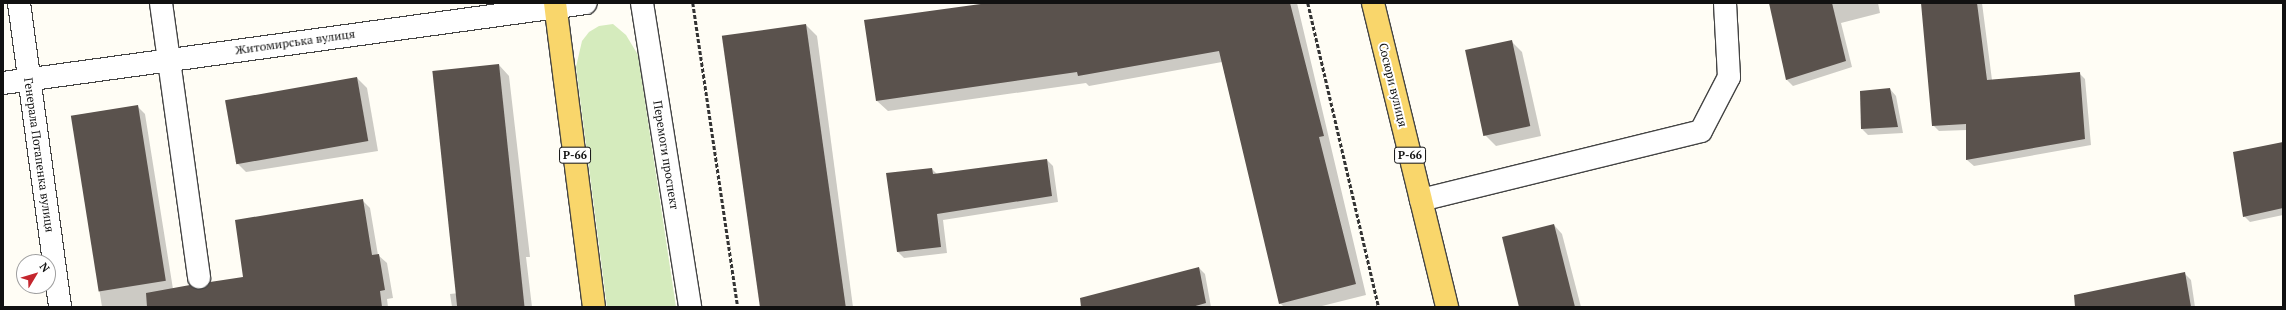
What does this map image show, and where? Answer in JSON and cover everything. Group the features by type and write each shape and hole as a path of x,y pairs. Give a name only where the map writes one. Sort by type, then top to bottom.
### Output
{"main road":[{"name":"Сосюри вулиця","path":"1372,3 1447,307"},
{"name":"Р-66","path":"555,5 594,307"}],"street":[{"name":"Генерала Потапенка вулиця","path":"19,3 28,80 60,307"},
{"path":"161,3 166,59 199,277"},
{"name":"Житомирська вулиця","path":"3,83 555,5 586,3"},
{"name":"Перемоги проспект","path":"642,3 690,307"},
{"path":"1421,200 1701,131 1729,77 1725,3"}],"path":[{"path":"693,3 738,307"},
{"path":"1308,3 1379,307"}],"green space":[{"path":"613,24 626,35 638,55 676,307 607,307 576,67 582,41 589,32 599,26"}],"building":[{"path":"988,3 1290,3 1324,136 1319,137 1356,284 1279,304 1219,51 1078,76 1077,72 876,101 864,20"},
{"path":"1769,3 1832,3 1846,61 1786,80"},
{"path":"1921,3 1977,3 1987,80 2080,72 2085,139 1966,160 1966,124 1932,126"},
{"path":"806,24 846,307 760,307 722,36"},
{"path":"1512,40 1530,126 1483,136 1465,50"},
{"path":"499,64 525,307 457,307 432,71"},
{"path":"357,77 368,141 236,164 225,100"},
{"path":"1890,88 1898,127 1861,129 1860,91"},
{"path":"138,105 166,281 99,291 71,116"},
{"path":"2283,142 2283,208 2243,217 2233,152"},
{"path":"1047,159 1052,196 937,214 941,247 897,252 886,173 932,168 933,174"},
{"path":"363,199 372,255 379,254 385,290 380,291 382,307 147,307 146,293 190,285 201,289 210,282 243,277 235,220"},
{"path":"1554,224 1575,307 1519,307 1502,237"},
{"path":"1199,267 1206,303 1192,307 1081,307 1080,298"},
{"path":"2185,272 2191,307 2075,307 2074,295"}]}
